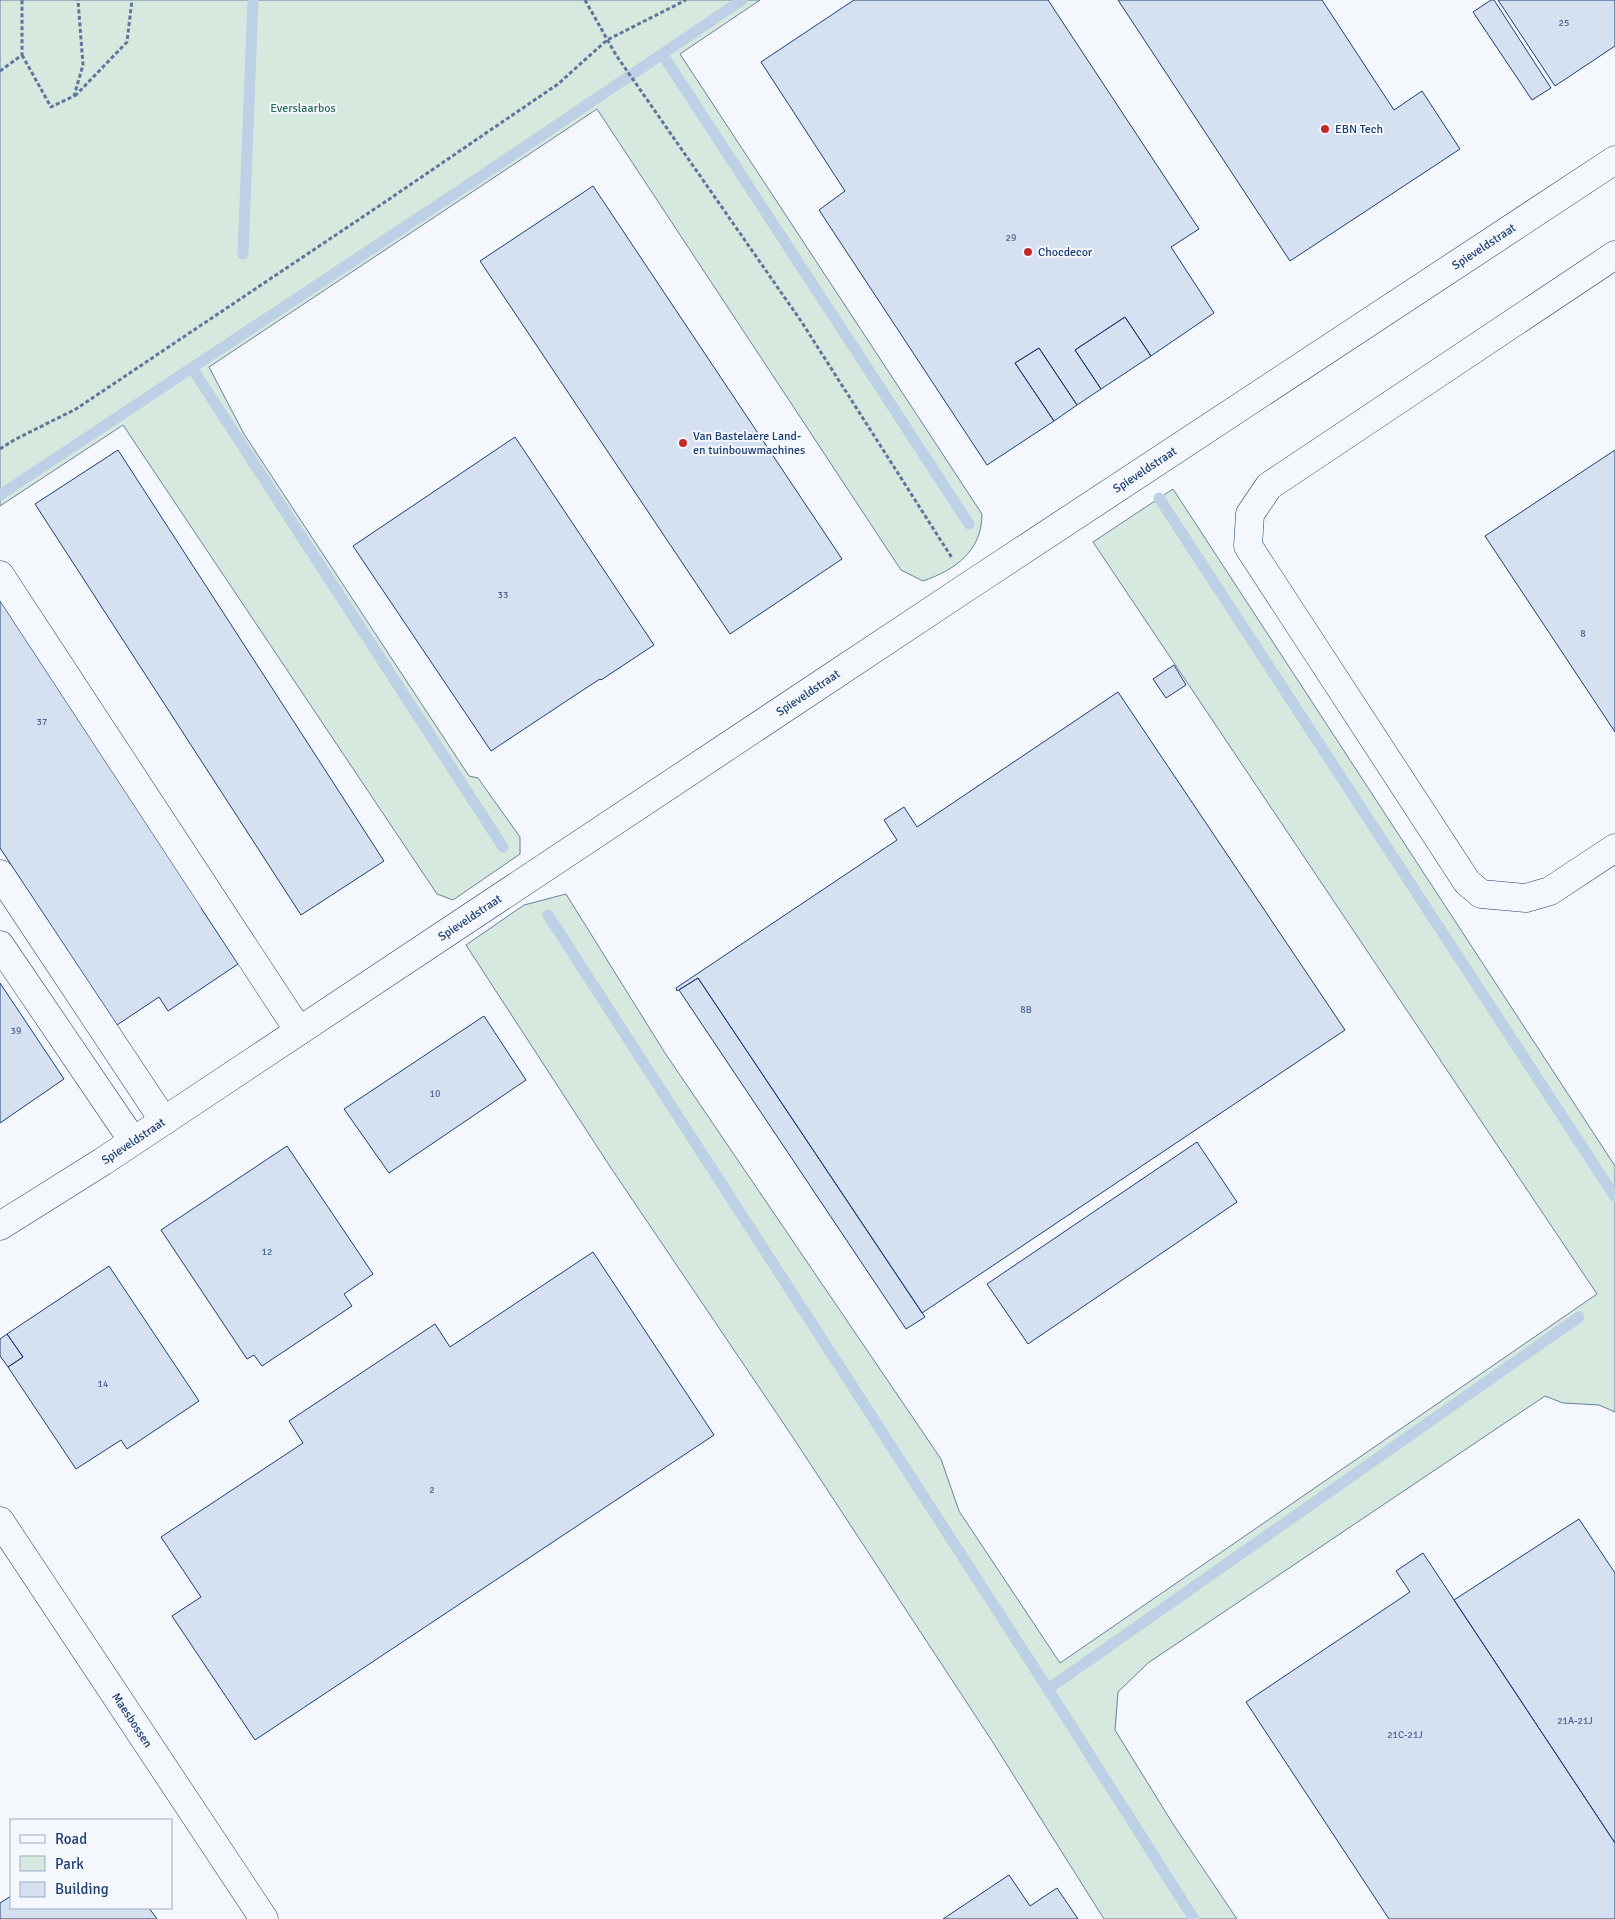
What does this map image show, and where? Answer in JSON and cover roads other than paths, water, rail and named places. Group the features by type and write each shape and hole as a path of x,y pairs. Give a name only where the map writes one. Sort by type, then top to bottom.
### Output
{"street":[{"name":"Spieveldstraat","path":"0,1226 134,1141 1615,160"},
{"path":"1615,255 1269,486 1250,514 1248,546 1467,882 1481,894 1526,898 1550,892 1615,848"},
{"path":"0,574 299,1031"},
{"path":"0,874 164,1121"},
{"path":"0,945 134,1141"},
{"name":"Maesbossen","path":"0,1521 264,1919"}],"waterway":[{"path":"243,254 253,0"},
{"path":"0,495 474,181 742,0"},
{"path":"663,55 969,524"},
{"path":"192,368 503,847"},
{"path":"1159,498 1615,1197"},
{"path":"548,915 1048,1689 1194,1919"},
{"path":"1048,1689 1579,1317"}],"place":[{"name":"EBN Tech","path":"1325,129"},
{"name":"Chocdecor","path":"1028,252"},
{"name":"Van Bastelaere Land- en tuinbouwmachines","path":"683,443"}],"park label":[{"name":"Everslaarbos","path":"303,108"}]}
